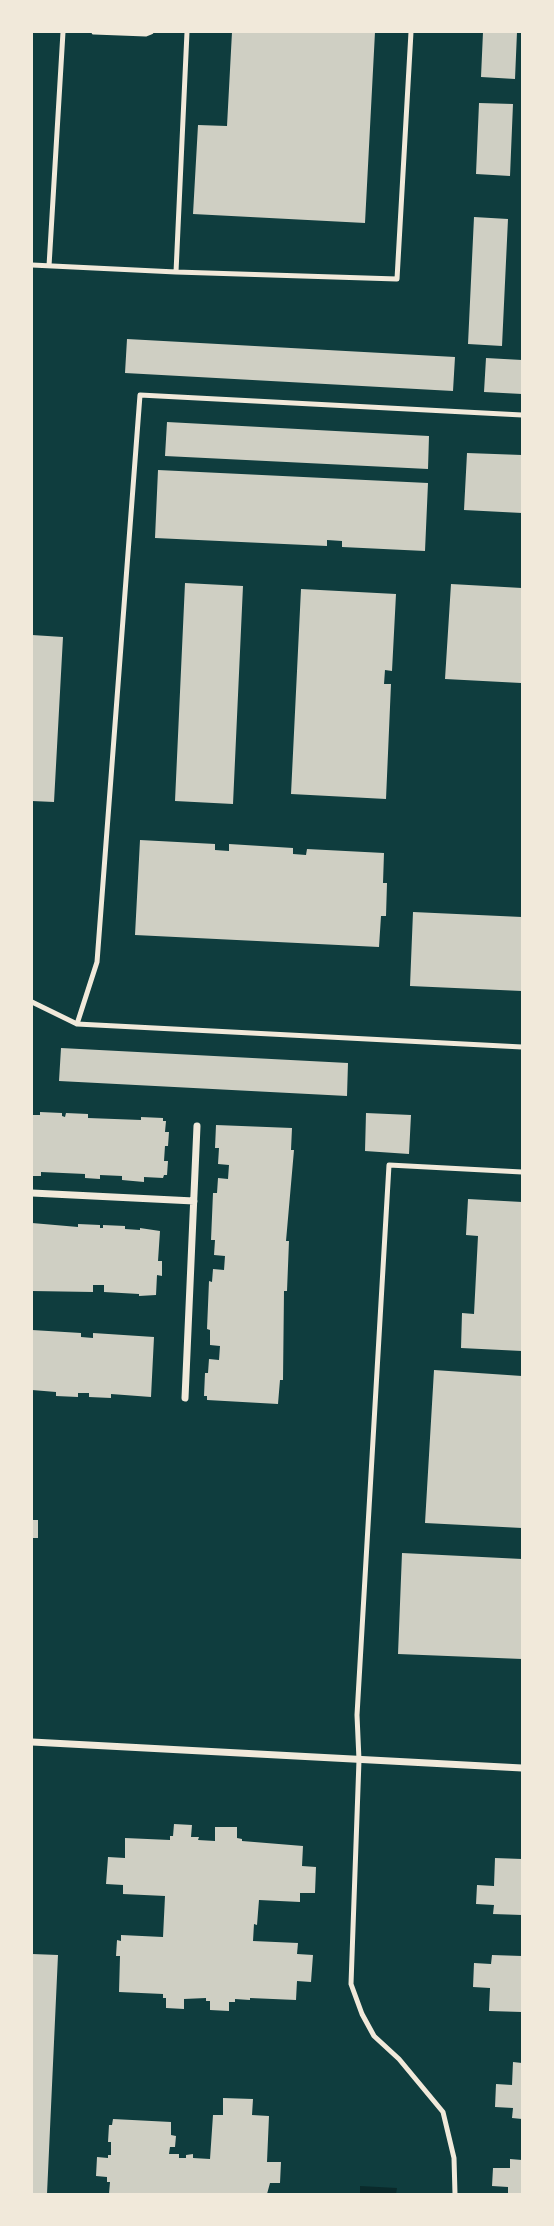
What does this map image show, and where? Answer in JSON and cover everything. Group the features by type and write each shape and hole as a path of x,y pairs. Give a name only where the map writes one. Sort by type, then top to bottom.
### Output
{"street":[{"path":"185,1398 197,1126"},
{"path":"32,1193 194,1201"},
{"path":"32,1742 523,1768"}],"lane":[{"path":"49,266 63,32"},
{"path":"93,32 151,32"},
{"path":"176,272 187,32"},
{"path":"32,265 397,279 411,32"},
{"path":"77,1024 97,962 140,395 523,415"},
{"path":"32,1002 77,1024 523,1047"},
{"path":"455,2194 454,2158 443,2112 399,2059 374,2036 351,1984 359,1760 358,1715 389,1165 523,1172"}],"water":[{"path":"360,2186 397,2188 396,2194 360,2194"}],"building":[{"path":"232,32 375,32 365,223 193,214 198,125 227,126"},
{"path":"483,32 517,32 515,79 481,77"},
{"path":"479,103 513,104 510,176 476,174"},
{"path":"474,217 508,219 502,346 468,344"},
{"path":"127,339 455,357 453,391 125,373"},
{"path":"486,358 522,360 522,394 484,392"},
{"path":"167,422 429,436 428,469 165,456"},
{"path":"467,453 522,455 522,513 464,510"},
{"path":"158,470 428,483 425,551 342,547 342,541 327,540 327,546 155,538"},
{"path":"185,583 243,586 233,804 175,801"},
{"path":"451,584 522,588 521,683 445,679"},
{"path":"301,589 396,594 392,671 385,670 384,684 391,684 386,799 291,794"},
{"path":"32,635 63,637 54,802 32,801"},
{"path":"140,840 215,844 215,850 229,851 229,844 293,848 293,854 306,855 307,849 384,853 386,916 381,916 379,947 135,935"},
{"path":"413,912 522,917 522,991 410,986"},
{"path":"61,1048 348,1063 347,1096 59,1081"},
{"path":"40,1112 62,1113 65,1117 66,1113 88,1114 88,1118 163,1118 163,1121 166,1121 165,1132 169,1132 164,1161 168,1161 167,1175 163,1178 144,1177 144,1182 122,1180 122,1176 100,1175 100,1179 85,1178 85,1174 41,1172 41,1176 32,1176 32,1115 40,1115"},
{"path":"366,1113 411,1115 409,1154 365,1151"},
{"path":"216,1125 292,1128 291,1150 294,1150 286,1241 289,1241 287,1291 284,1291 283,1380 280,1380 278,1404 207,1400 207,1396 204,1396 209,1359 219,1360 220,1346 210,1345 210,1330 207,1329 209,1281 212,1282 213,1269 224,1270 225,1256 214,1255 215,1240 211,1240 213,1193 217,1193 218,1178 228,1179 229,1165 218,1164 219,1148 215,1148"},
{"path":"468,1199 522,1202 522,1351 461,1348 462,1313 474,1314 478,1236 466,1235"},
{"path":"32,1223 78,1227 78,1224 100,1225 100,1228 103,1228 103,1225 125,1226 125,1229 160,1231 158,1261 162,1261 162,1276 157,1275 156,1295 104,1292 104,1285 93,1285 93,1292 32,1291"},
{"path":"32,1330 81,1333 81,1337 93,1338 93,1333 154,1337 151,1397 111,1394 111,1398 89,1397 89,1393 78,1393 78,1397 56,1396 56,1392 32,1390"},
{"path":"434,1370 522,1376 522,1528 425,1523"},
{"path":"32,1520 38,1520 38,1538 32,1538"},
{"path":"402,1553 522,1559 522,1659 398,1654"},
{"path":"174,1824 192,1825 191,1837 199,1837 198,1840 215,1841 215,1827 237,1827 237,1838 242,1841 303,1846 302,1866 316,1867 315,1893 300,1893 300,1902 259,1900 253,1941 298,1943 297,1954 313,1955 311,1982 297,1981 296,2000 235,1999 235,2002 229,2002 229,2011 210,2010 210,2001 206,2001 206,1998 184,1999 184,2009 166,2008 163,1994 119,1992 120,1956 116,1956 117,1940 121,1941 121,1935 163,1937 165,1896 123,1894 123,1885 106,1884 108,1857 125,1858 125,1838 170,1840"},
{"path":"495,1858 522,1859 522,1915 493,1914 494,1905 476,1904 477,1885 494,1886"},
{"path":"32,1954 58,1955 47,2194 32,2194"},
{"path":"492,1955 522,1956 522,2012 489,2011 490,1988 473,1987 474,1963 491,1964"},
{"path":"513,2062 522,2063 522,2119 512,2118 513,2108 495,2107 496,2084 512,2085"},
{"path":"223,2098 253,2099 252,2115 269,2116 267,2162 281,2162 280,2183 270,2183 267,2194 109,2194 110,2182 107,2182 107,2177 96,2176 97,2157 108,2158 108,2155 111,2155 111,2142 108,2142 109,2125 112,2125 113,2119 171,2122 171,2135 176,2136 175,2147 170,2147 169,2154 179,2154 179,2158 186,2158 186,2155 193,2154 193,2158 210,2159 213,2115 223,2115"},
{"path":"510,2159 522,2160 522,2194 508,2194 508,2187 492,2186 493,2168 510,2168"}]}
